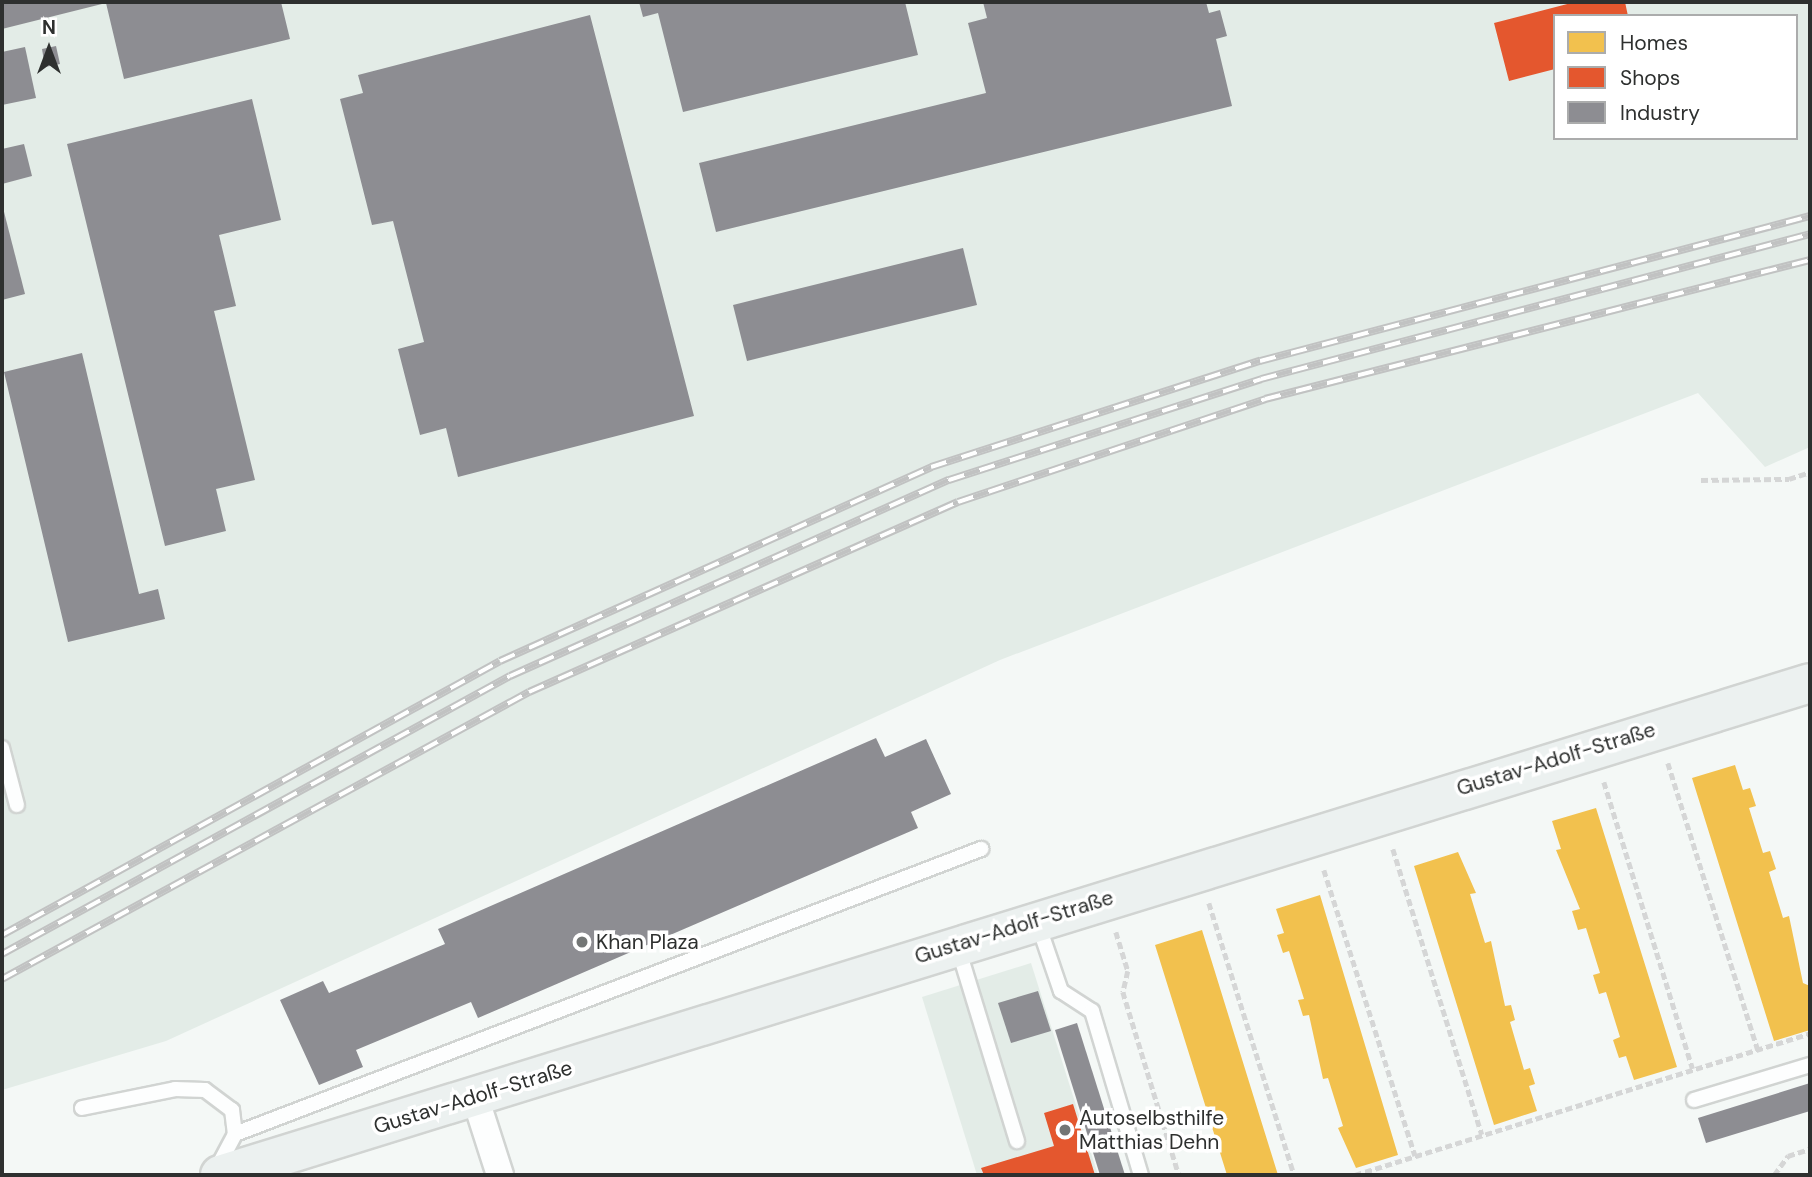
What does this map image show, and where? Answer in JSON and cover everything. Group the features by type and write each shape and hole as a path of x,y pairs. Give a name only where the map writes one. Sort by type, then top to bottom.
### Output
{"street":[{"name":"Gustav-Adolf-Straße","path":"220,1175 1381,811 1810,682"},
{"path":"475,1097 500,1175"}],"lane":[{"path":"2,748 17,805"},
{"path":"235,1134 981,849"},
{"path":"1036,919 1061,991 1092,1011 1141,1175"},
{"path":"957,945 1017,1141"},
{"path":"1695,1100 1810,1065"},
{"path":"82,1108 175,1089 205,1090 232,1110 235,1134 214,1175"}],"path":[{"path":"1701,480 1789,479 1810,471"},
{"path":"1658,729 1758,1050"},
{"path":"1594,748 1693,1069"},
{"path":"1381,811 1482,1135"},
{"path":"1312,833 1415,1156"},
{"path":"1199,868 1294,1175"},
{"path":"1105,898 1128,971 1123,992 1179,1175"},
{"path":"1355,1175 1810,1033"},
{"path":"1774,1175 1788,1156 1810,1149"}],"shaded area":[{"path":"2,2 1810,2 1810,447 1765,467 1698,393 1000,660 166,1041 2,1090"},
{"path":"1031,963 1098,1175 977,1175 922,997"}],"building: Homes":[{"path":"1735,765 1743,790 1750,788 1756,806 1749,808 1763,853 1770,851 1776,869 1769,872 1783,918 1789,916 1803,983 1810,986 1810,1030 1774,1041 1692,778"},
{"path":"1596,808 1677,1067 1634,1080 1626,1056 1619,1058 1613,1040 1620,1037 1606,992 1599,994 1593,975 1600,973 1586,928 1578,930 1572,911 1580,909 1556,850 1561,849 1552,821"},
{"path":"1458,852 1476,893 1470,894 1485,943 1491,941 1505,1006 1511,1005 1515,1020 1510,1022 1524,1070 1530,1068 1535,1084 1529,1086 1537,1111 1494,1125 1414,866"},
{"path":"1320,895 1398,1155 1356,1168 1338,1128 1343,1126 1328,1078 1323,1079 1309,1015 1303,1016 1298,1000 1304,999 1289,951 1283,953 1277,935 1284,933 1276,909"},
{"path":"1202,930 1278,1175 1227,1175 1155,945"}],"building: Shops":[{"path":"1575,2 1625,2 1628,14 1553,14 1553,70 1509,81 1494,23"},
{"name":"Autoselbsthilfe Matthias Dehn","path":"1073,1104 1095,1175 984,1175 981,1168 1054,1146 1044,1113"}],"building: Industry":[{"path":"2,2 281,2 290,39 124,79 106,3 2,29"},
{"path":"639,2 905,2 918,55 683,112 658,13 643,17"},
{"path":"983,2 1206,2 1209,13 1220,10 1227,36 1216,39 1232,106 716,232 699,163 986,93 968,23 987,18"},
{"path":"590,15 694,416 458,477 446,428 420,435 398,349 424,342 393,221 372,225 340,99 363,93 358,75"},
{"path":"56,46 60,64 45,67 42,49"},
{"path":"25,47 36,98 2,105 2,52"},
{"path":"252,99 281,220 219,235 236,306 214,311 255,480 216,489 226,531 165,546 67,144"},
{"path":"24,144 32,176 2,184 2,149"},
{"path":"2,204 25,294 2,300"},
{"path":"963,248 977,305 747,361 733,305"},
{"path":"82,353 139,594 158,589 165,619 68,642 4,372"},
{"path":"876,738 885,757 926,739 951,794 911,812 918,828 478,1018 471,1002 356,1050 363,1067 319,1085 280,1000 323,981 329,993 445,944 438,929"},
{"path":"1038,991 1051,1031 1011,1043 998,1003"},
{"path":"1077,1023 1125,1175 1100,1175 1055,1030"},
{"path":"1810,1083 1810,1111 1706,1143 1698,1118"}],"railway":[{"path":"2,935 500,661 931,467 1260,361 1810,216"},
{"path":"2,954 510,676 949,480 1261,379 1810,234"},
{"path":"2,979 529,692 958,502 1265,399 1810,260"}],"place":[{"name":"Khan Plaza","path":"582,942"},
{"name":"Autoselbsthilfe Matthias Dehn","path":"1065,1130"}]}
